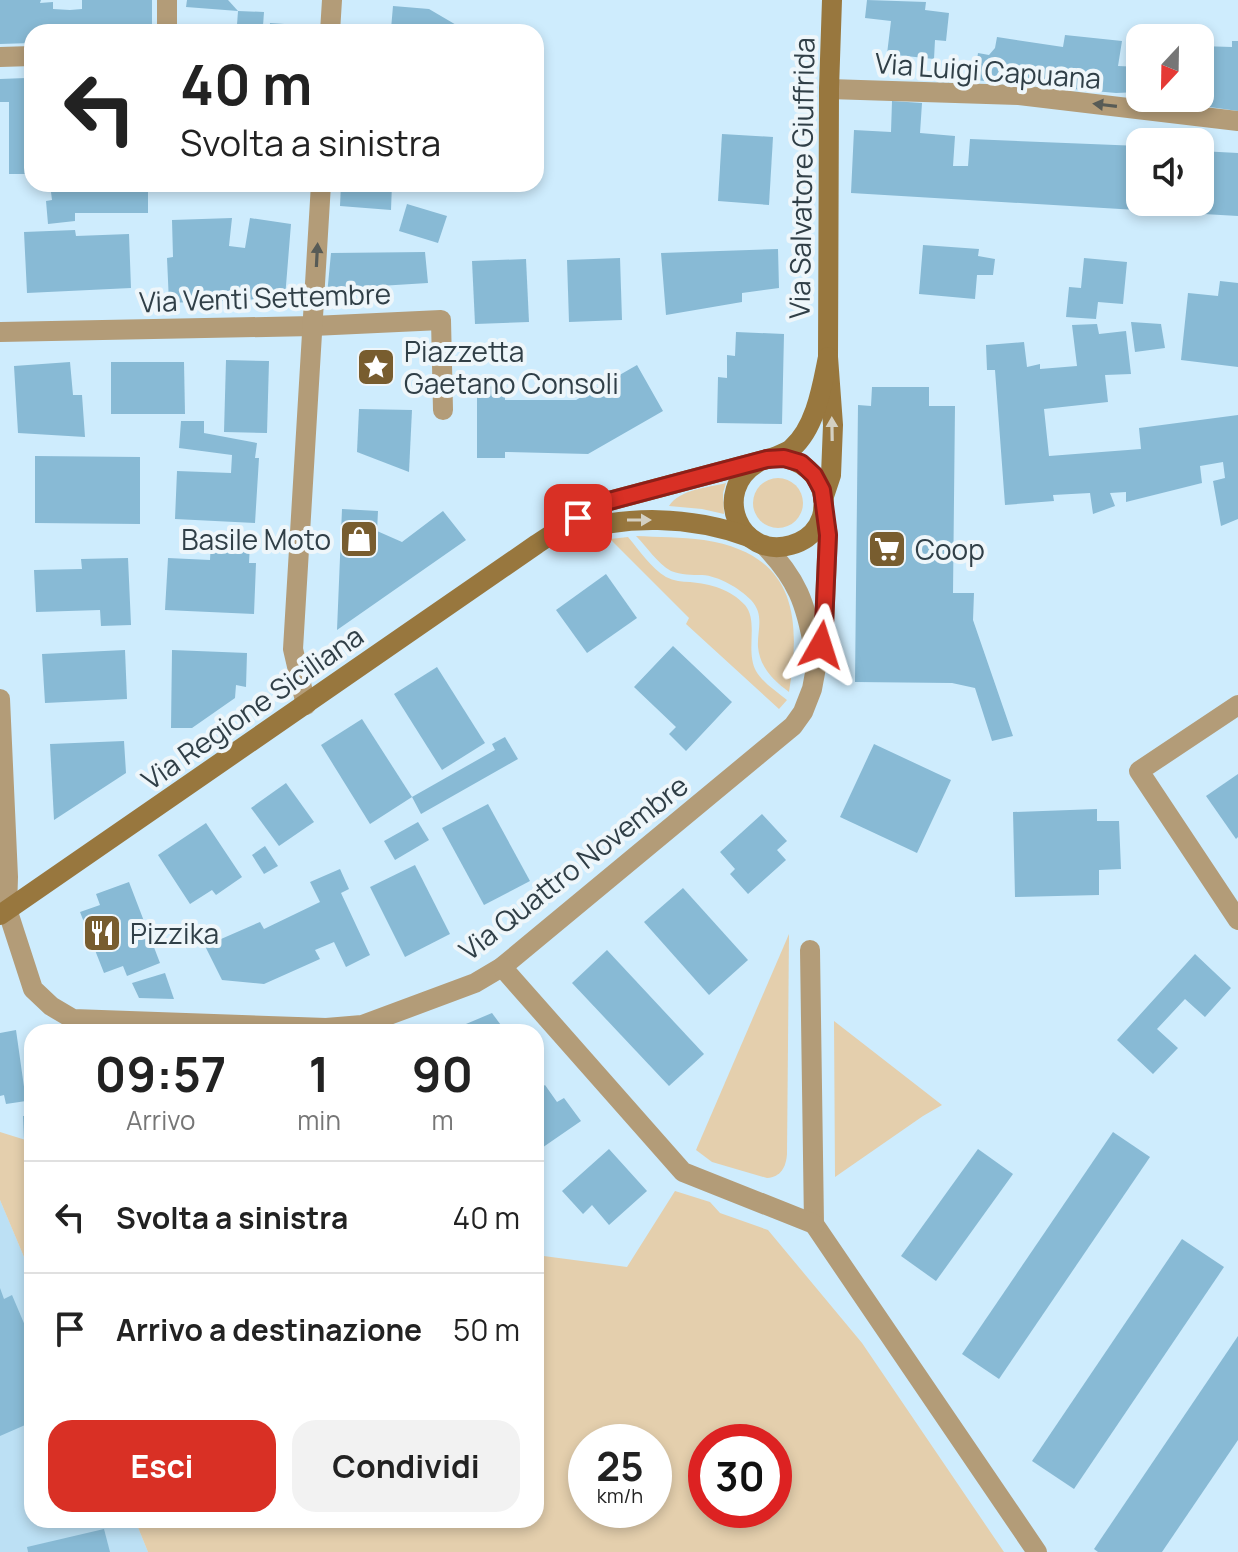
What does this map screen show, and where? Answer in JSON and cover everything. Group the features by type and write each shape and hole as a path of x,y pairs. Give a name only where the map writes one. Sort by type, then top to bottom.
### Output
{"main road":[{"name":"Via Salvatore Giuffrida","path":"828,357 832,0"},
{"path":"756,541 738,522 733,505 736,488 744,472 793,447 810,424 820,399 828,357"},
{"path":"537,544 587,527 627,520 662,520 722,527 781,547 798,543 817,525 831,475 833,425 828,357"},
{"path":"537,544 598,504 767,460 792,460 808,468 819,482 823,504"},
{"name":"Via Regione Siciliana","path":"4,912 537,544"}],"street":[{"path":"167,0 167,24"},
{"path":"330,24 332,0"},
{"path":"0,57 24,56"},
{"name":"Via Luigi Capuana","path":"829,89 1019,95 1238,121"},
{"path":"306,705 293,649 321,192"},
{"name":"Via Venti Settembre","path":"0,332 313,326 441,320 443,410"},
{"name":"Via Quattro Novembre","path":"365,1024 475,983 502,967 793,726 803,712 812,689 824,625 828,535 823,504"},
{"path":"756,541 781,563 793,580 809,619 817,665"},
{"name":"Via Quattro Novembre","path":"0,699 8,877 4,912 33,989 51,1006 73,1019 214,1024"},
{"path":"1238,705 1139,771 1238,920"},
{"path":"810,950 814,1224 1037,1552"},
{"path":"502,967 683,1172 814,1224"}],"shaded area":[{"path":"778,478 796,485 803,503 796,521 778,528 760,521 753,503 760,485"},
{"path":"726,483 724,514 669,506 687,493"},
{"path":"636,536 704,540 734,547 757,559 774,574 785,592 792,613 793,664 789,692 773,678 762,661 758,647 758,611 751,600 722,580 671,571"},
{"path":"628,537 650,564 666,577 720,588 745,605 751,620 753,663 762,679 787,700 779,709 686,624 689,618 610,539"},
{"path":"789,934 787,1154 782,1170 776,1176 767,1178 712,1162 696,1150"},
{"path":"834,1021 942,1105 835,1177"},
{"path":"0,1132 24,1140 24,1257 0,1200"},
{"path":"675,1191 710,1202 720,1213 768,1230 862,1343 1004,1552 148,1552 138,1528 544,1528 544,1256 627,1267"},
{"path":"0,1200 24,1257 24,1528 138,1528 148,1552 0,1552"}],"building":[{"path":"0,0 41,0 40,3 53,2 53,9 70,10 82,9 82,0 152,0 152,24 24,24 24,43 0,44"},
{"path":"187,0 228,0 238,11 186,7"},
{"path":"867,0 926,2 925,10 949,13 946,41 935,40 934,59 887,54 891,21 865,18"},
{"path":"393,6 429,9 455,24 391,24"},
{"path":"238,11 264,12 263,24 237,24"},
{"path":"1065,35 1122,41 1118,66 1126,66 1126,93 974,80 978,53 989,55 995,48 997,37 1063,47"},
{"path":"1232,41 1238,41 1238,111 1214,108 1214,46 1232,47"},
{"path":"24,78 24,174 9,174 9,102 0,102 0,79"},
{"path":"892,101 922,103 920,133 955,136 953,166 968,166 970,139 1126,145 1126,209 851,193 854,130 891,132"},
{"path":"722,134 773,137 769,205 718,201"},
{"path":"1214,152 1238,153 1238,216 1214,215"},
{"path":"51,192 148,192 148,213 75,213 75,221 48,224 46,201 52,200"},
{"path":"341,192 392,192 391,210 340,206"},
{"path":"407,204 447,216 438,243 399,231"},
{"path":"232,218 229,246 245,248 250,218 291,224 285,298 169,303 167,258 173,257 172,220"},
{"path":"75,230 76,236 129,234 131,288 27,293 24,232"},
{"path":"923,245 979,249 978,256 995,259 993,275 977,275 975,299 919,294"},
{"path":"778,249 779,288 742,293 742,302 666,315 661,253"},
{"path":"425,252 428,283 347,288 347,294 327,295 331,253"},
{"path":"620,258 622,320 569,322 567,260"},
{"path":"1084,258 1127,262 1123,304 1098,302 1096,319 1066,317 1069,287 1081,288"},
{"path":"526,259 529,322 475,324 472,261"},
{"path":"1220,281 1238,283 1238,367 1181,360 1188,293 1218,296"},
{"path":"1131,322 1161,324 1165,348 1135,352"},
{"path":"1097,324 1099,334 1126,331 1131,374 1105,375 1108,402 1044,409 1049,456 1141,449 1139,428 1238,415 1238,519 1221,526 1213,481 1225,478 1223,462 1200,466 1202,483 1126,502 1126,492 1110,493 1115,506 1093,514 1090,493 1053,495 1054,501 1005,505 995,370 987,370 986,345 1024,342 1027,367 1040,364 1040,369 1077,366 1072,325"},
{"path":"736,332 784,334 782,424 717,423 718,377 727,378 727,355 735,356"},
{"path":"226,360 269,361 267,433 224,432"},
{"path":"70,362 73,395 82,395 85,437 18,433 14,366"},
{"path":"111,362 184,362 185,414 111,414"},
{"path":"637,365 663,411 588,454 505,452 505,458 477,458 477,386 505,387 505,400 576,400"},
{"path":"872,387 929,387 929,406 955,406 953,593 974,593 973,620 1013,736 992,741 975,688 952,683 855,682 858,405 871,406"},
{"path":"359,409 412,410 409,472 357,452"},
{"path":"181,421 204,421 204,433 257,443 255,523 175,519 177,471 231,473 232,455 179,448"},
{"path":"35,456 140,457 140,524 35,523"},
{"path":"342,509 378,511 377,531 402,542 443,511 466,540 337,630"},
{"path":"211,541 250,543 249,563 256,563 254,614 165,610 168,558 210,560"},
{"path":"128,558 131,625 101,626 100,610 36,612 34,570 82,569 81,559"},
{"path":"606,574 637,618 587,653 556,610"},
{"path":"673,646 732,702 686,751 669,734 676,727 634,687"},
{"path":"125,650 127,699 45,703 42,654"},
{"path":"172,650 247,653 246,687 236,685 235,698 192,728 171,728"},
{"path":"437,667 485,743 442,770 394,694"},
{"path":"362,719 412,797 370,824 321,745"},
{"path":"505,737 518,759 421,814 412,797 495,750 492,744"},
{"path":"124,741 126,773 54,820 50,744"},
{"path":"874,744 951,780 917,853 840,817"},
{"path":"1238,774 1238,837 1236,839 1206,796"},
{"path":"286,783 314,822 279,846 251,808"},
{"path":"488,804 530,881 484,905 442,828"},
{"path":"1097,809 1097,821 1119,821 1121,869 1099,870 1099,895 1015,897 1013,812"},
{"path":"762,814 787,841 777,850 786,860 748,894 730,874 735,869 720,852"},
{"path":"418,822 429,840 395,860 384,841"},
{"path":"206,823 242,877 216,895 212,890 190,904 158,855"},
{"path":"265,846 278,866 264,874 252,855"},
{"path":"415,865 450,934 405,957 370,887"},
{"path":"340,869 349,889 341,893 370,955 346,967 334,942 315,950 320,959 264,984 222,980 205,946 260,922 264,929 320,902 310,882"},
{"path":"129,882 160,963 127,976 123,966 104,973 80,912 100,905 96,894"},
{"path":"683,888 748,960 709,995 644,922"},
{"path":"607,950 704,1054 669,1086 572,983"},
{"path":"1195,954 1231,988 1205,1017 1185,999 1157,1029 1178,1048 1153,1074 1117,1040"},
{"path":"165,973 174,999 139,998 132,983"},
{"path":"492,1013 500,1024 466,1024"},
{"path":"16,1030 24,1101 6,1104 4,1095 0,1096 0,1033"},
{"path":"544,1086 557,1102 564,1098 581,1121 544,1146"},
{"path":"1113,1132 1150,1157 999,1379 962,1354"},
{"path":"609,1149 647,1191 609,1225 592,1205 583,1214 562,1191"},
{"path":"978,1149 1013,1174 936,1281 901,1256"},
{"path":"1182,1239 1224,1267 1074,1489 1032,1461"},
{"path":"0,1288 4,1299 12,1295 24,1323 24,1426 0,1436"},
{"path":"1238,1336 1238,1440 1162,1552 1098,1552 1094,1549"},
{"path":"104,1529 110,1552 28,1552 27,1547"}],"place":[{"name":"Piazzetta Gaetano Consoli","path":"376,367"},
{"name":"Basile Moto","path":"359,539"},
{"name":"Coop","path":"887,549"},
{"name":"Pizzika","path":"102,933"}],"route":[{"path":"578,518 598,504 775,457 801,463 814,475 822,490 828,535 821,645"}]}
